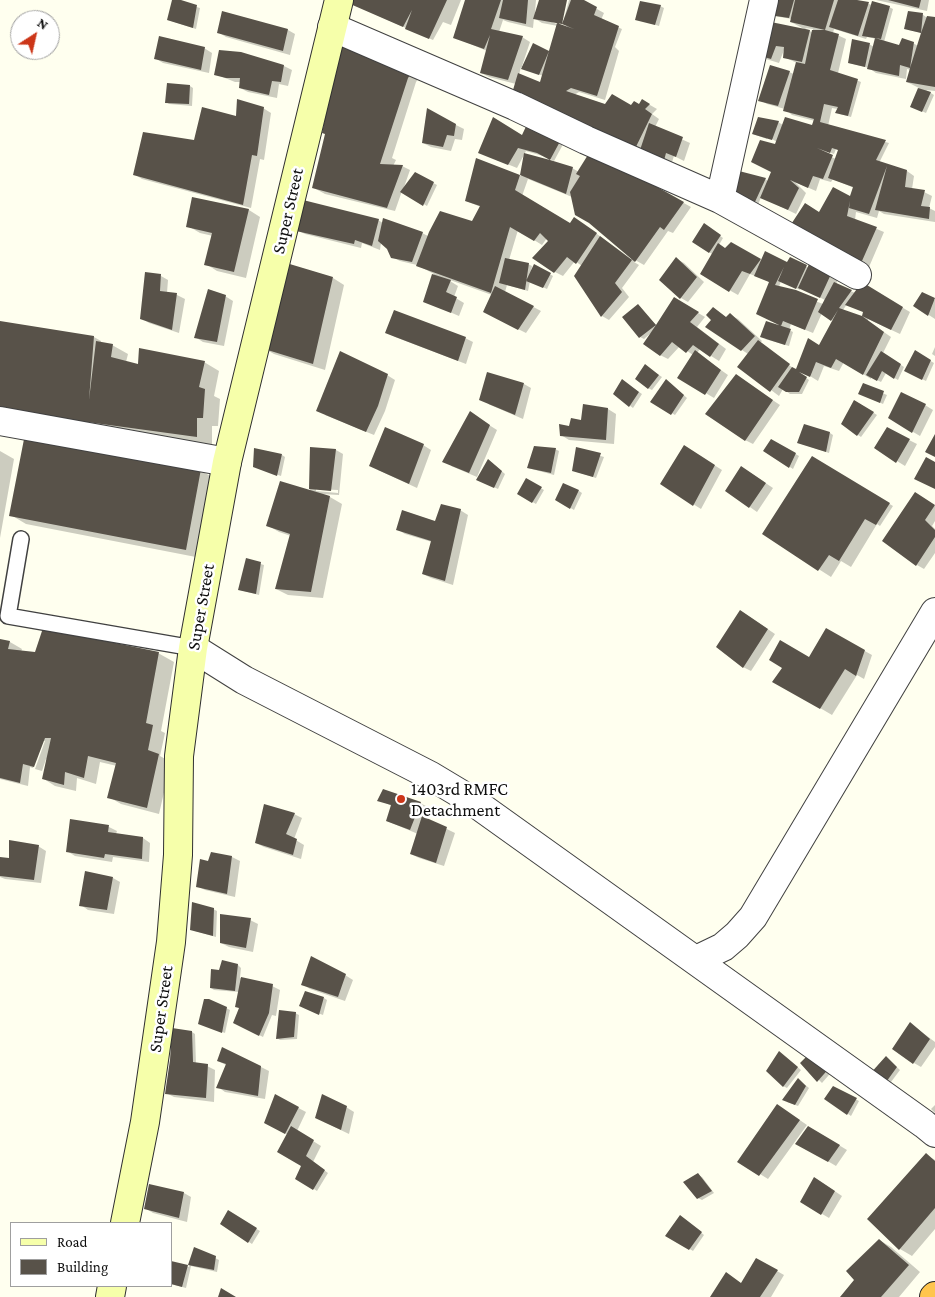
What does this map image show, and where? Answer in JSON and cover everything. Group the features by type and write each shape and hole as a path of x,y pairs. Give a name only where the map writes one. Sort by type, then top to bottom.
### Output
{"street":[{"name":"Super Street","path":"125,1222 145,1122 171,942 178,855 179,756 193,648 227,462 340,0"},
{"path":"720,199 764,0"},
{"path":"332,27 515,106 586,140 720,199 857,274"},
{"path":"0,421 227,462"},
{"path":"696,960 723,947 738,936 753,917 935,612"},
{"path":"193,648 244,680 431,776 471,800 935,1133"}],"lane":[{"path":"21,539 8,616 193,648"}],"building":[{"path":"172,0 181,0 197,5 193,28 167,20"},
{"path":"341,0 447,0 429,39 405,29 412,10 403,27"},
{"path":"465,0 501,0 491,29 523,36 508,80 480,73 490,35 484,49 453,38"},
{"path":"503,0 528,0 526,24 499,18"},
{"path":"539,0 567,0 562,24 571,0 584,0 597,7 594,15 619,26 597,96 571,88 566,91 605,104 612,94 631,105 634,101 639,104 642,99 650,104 645,109 652,114 631,157 513,90 518,73 540,82 557,23 533,19"},
{"path":"771,0 794,0 789,18 769,15"},
{"path":"795,0 834,0 825,30 790,22"},
{"path":"838,0 869,2 858,36 829,27"},
{"path":"888,0 921,0 919,8"},
{"path":"640,1 661,5 655,25 635,20"},
{"path":"872,1 890,6 881,39 862,36"},
{"path":"222,11 288,29 283,51 217,33"},
{"path":"908,11 923,13 921,33 904,29"},
{"path":"927,16 935,17 935,87 906,82"},
{"path":"766,21 810,30 802,62 783,58 784,47 776,46 771,59 757,55"},
{"path":"812,30 825,30 839,34 830,70 858,79 848,116 835,113 838,107 824,104 820,122 886,140 876,160 907,170 905,187 925,190 921,206 930,207 929,219 875,210 887,166 869,214 849,208 850,201 847,216 877,227 858,270 786,232 805,203 819,212 833,187 850,196 853,187 828,178 838,150 832,148 830,153 817,148 833,155 823,179 813,176 808,188 790,180 799,188 788,210 760,198 771,172 751,162 760,140 775,144 785,117 812,125 814,119 783,111 796,62 805,64"},
{"path":"159,36 205,47 201,70 154,59"},
{"path":"345,38 415,68 408,78 380,164 403,165 387,208 312,188 325,134 322,133 337,59"},
{"path":"875,38 899,45 902,38 914,42 910,68 900,65 899,76 867,69"},
{"path":"852,39 870,43 865,67 848,63"},
{"path":"533,43 549,51 539,75 521,69"},
{"path":"219,50 241,52 284,65 281,82 272,81 269,95 239,88 240,78 226,78 214,75"},
{"path":"770,65 790,71 778,106 758,101"},
{"path":"167,83 190,85 189,104 165,103"},
{"path":"918,88 931,92 922,112 910,107"},
{"path":"237,99 264,107 257,156 252,155 243,205 133,175 143,132 194,140 202,107 236,116"},
{"path":"427,108 456,124 454,136 447,135 443,147 422,143"},
{"path":"493,117 522,135 530,118 564,134 550,160 537,153 518,148 508,165 478,153"},
{"path":"758,117 779,121 772,140 752,134"},
{"path":"649,123 683,137 676,157 666,153 662,168 637,159"},
{"path":"591,150 684,202 664,230 660,227 635,262 589,223 575,215 570,192 580,176 576,174"},
{"path":"524,153 573,167 566,194 520,175"},
{"path":"476,158 520,175 515,190 570,223 574,217 597,233 576,264 567,257 554,273 532,258 548,241 540,233 534,241 510,227 491,293 416,266 429,232 440,211 472,221 480,206 465,201"},
{"path":"739,171 766,178 754,204 732,189"},
{"path":"415,172 434,182 423,206 400,192"},
{"path":"192,197 249,209 234,272 204,265 212,233 186,227"},
{"path":"303,200 379,219 372,246 355,240 354,244 296,231"},
{"path":"383,218 423,232 412,262 391,258 387,249 378,241"},
{"path":"704,223 721,235 709,253 692,242"},
{"path":"600,236 632,260 615,283 622,292 601,317 574,276"},
{"path":"731,242 761,259 750,274 742,271 729,292 700,274 718,243 725,248"},
{"path":"765,251 787,262 790,257 807,265 796,289 778,281 784,267 775,285 796,290 818,299 805,330 783,321 781,326 756,314 769,282 754,276"},
{"path":"676,257 697,277 680,299 659,280"},
{"path":"505,258 529,263 525,290 499,283"},
{"path":"283,262 333,277 313,364 261,348"},
{"path":"810,262 832,272 820,298 798,288"},
{"path":"534,264 551,273 543,288 526,281"},
{"path":"145,272 161,274 160,291 177,293 172,330 140,319"},
{"path":"432,274 451,280 446,292 457,297 451,313 423,302"},
{"path":"834,282 852,290 839,308 862,316 884,332 863,375 836,359 831,368 816,362 810,377 799,372 807,377 799,392 786,392 778,387 792,367 796,369 808,338 819,345 838,310 831,321 818,312"},
{"path":"862,282 903,307 891,330 862,316 863,312 845,305"},
{"path":"495,286 534,306 518,330 483,312"},
{"path":"208,289 226,295 217,342 194,338"},
{"path":"922,292 935,298 928,316 913,306"},
{"path":"674,297 699,312 690,322 719,344 710,357 693,345 686,353 672,342 660,356 643,344"},
{"path":"638,304 656,325 639,338 622,317"},
{"path":"713,307 726,317 730,313 755,336 741,351 705,327 711,320 706,315"},
{"path":"394,310 466,337 458,361 385,333"},
{"path":"0,321 94,336 89,400 96,341 113,344 111,357 138,364 139,348 205,361 199,387 205,389 203,418 197,418 197,437 87,422 60,423 0,411"},
{"path":"766,321 791,329 785,345 760,337"},
{"path":"758,340 790,364 770,392 737,367"},
{"path":"695,350 721,370 705,395 677,378"},
{"path":"915,350 931,360 922,380 904,371"},
{"path":"340,351 388,374 378,406 366,432 316,411"},
{"path":"881,351 901,364 894,379 882,371 877,381 866,375"},
{"path":"645,364 659,375 648,389 635,379"},
{"path":"487,372 524,383 515,415 479,400"},
{"path":"736,374 773,400 745,441 705,414"},
{"path":"622,379 639,392 629,407 613,394"},
{"path":"666,379 684,395 671,415 650,402"},
{"path":"863,383 884,391 880,403 858,394"},
{"path":"901,392 926,404 912,433 888,418"},
{"path":"854,400 874,412 857,436 841,424"},
{"path":"583,404 608,408 606,440 560,436 559,424 569,426 571,418 581,420"},
{"path":"470,411 490,425 469,473 442,462"},
{"path":"804,424 830,432 826,452 797,443"},
{"path":"385,427 424,444 409,484 369,466"},
{"path":"887,427 910,439 896,463 874,448"},
{"path":"25,434 201,469 186,550 9,516"},
{"path":"935,434 935,457 925,452"},
{"path":"771,439 796,453 789,468 763,451"},
{"path":"684,445 715,465 693,506 660,484"},
{"path":"534,446 556,448 551,473 527,468"},
{"path":"310,447 336,449 331,491 309,489"},
{"path":"576,447 601,453 593,477 572,471"},
{"path":"254,448 282,454 277,476 253,467"},
{"path":"812,456 890,503 876,525 865,519 839,561 829,555 818,571 762,534"},
{"path":"926,457 935,462 935,489 914,479"},
{"path":"488,459 502,471 494,488 476,480"},
{"path":"741,466 766,483 749,508 725,491"},
{"path":"526,478 542,487 532,503 517,494"},
{"path":"280,481 330,496 311,592 275,589 290,534 266,526"},
{"path":"563,483 579,490 570,509 555,500"},
{"path":"915,492 935,505 925,520 935,530 935,537 916,566 882,541"},
{"path":"441,504 461,509 445,581 422,574 431,541 396,530 402,510 435,521"},
{"path":"246,558 261,562 256,594 238,590"},
{"path":"740,610 768,629 743,668 716,647"},
{"path":"43,628 159,652 146,723 153,725 148,750 159,754 147,808 107,798 116,763 88,756 84,778 65,772 64,785 42,779 51,738 45,738 34,767 23,764 20,783 0,778 0,639 10,641 8,649 35,652"},
{"path":"826,628 865,650 856,676 845,669 820,709 772,682 782,668 769,660 780,640 809,657"},
{"path":"383,789 421,802 410,830 386,821 391,805 377,801"},
{"path":"264,804 295,813 286,834 297,839 293,855 255,843"},
{"path":"422,816 447,827 436,863 410,854"},
{"path":"70,819 109,825 108,832 143,837 142,859 105,854 104,858 66,852"},
{"path":"9,840 39,845 34,880 0,876 0,857 9,858"},
{"path":"211,852 232,856 227,894 196,887 200,859 208,861"},
{"path":"85,871 113,877 107,910 79,906"},
{"path":"192,902 214,908 213,936 190,930"},
{"path":"220,914 251,918 246,948 220,943"},
{"path":"311,956 346,974 338,997 301,985"},
{"path":"222,960 238,964 235,991 210,988 211,969 219,970"},
{"path":"241,977 273,984 269,1013 259,1036 233,1023 239,1008 235,1007"},
{"path":"305,991 324,997 319,1015 299,1006"},
{"path":"204,999 209,999 227,1007 222,1033 198,1024"},
{"path":"279,1010 296,1012 294,1037 276,1039"},
{"path":"910,1022 930,1039 913,1064 892,1049"},
{"path":"172,1028 192,1031 193,1062 208,1064 206,1098 165,1094"},
{"path":"222,1047 261,1066 258,1096 216,1088 226,1064 217,1061"},
{"path":"813,1050 831,1066 817,1082 800,1063"},
{"path":"779,1051 798,1067 783,1087 766,1071"},
{"path":"886,1056 897,1067 884,1085 869,1075"},
{"path":"798,1078 806,1086 795,1105 782,1100"},
{"path":"833,1086 857,1098 847,1115 824,1099"},
{"path":"275,1094 299,1107 285,1134 264,1123"},
{"path":"322,1094 347,1106 341,1130 315,1118"},
{"path":"777,1104 800,1120 759,1176 737,1162"},
{"path":"291,1126 314,1140 306,1156 325,1170 313,1190 295,1179 301,1166 277,1152"},
{"path":"808,1126 840,1145 828,1162 795,1144"},
{"path":"926,1153 935,1161 935,1208 899,1250 867,1219"},
{"path":"698,1173 712,1191 697,1199 683,1182"},
{"path":"814,1177 835,1191 821,1215 800,1202"},
{"path":"149,1184 184,1192 179,1218 144,1209"},
{"path":"228,1210 257,1228 248,1243 220,1224"},
{"path":"680,1215 702,1232 689,1250 665,1236"},
{"path":"879,1239 909,1265 881,1297 840,1297 854,1280 846,1271"},
{"path":"194,1247 216,1256 214,1270 188,1265"},
{"path":"756,1258 778,1270 760,1297 710,1297 726,1272 741,1283"},
{"path":"172,1261 188,1265 182,1287 172,1284"},
{"path":"221,1288 236,1297 218,1297"}],"place":[{"name":"1403rd RMFC Detachment","path":"401,799"}]}
